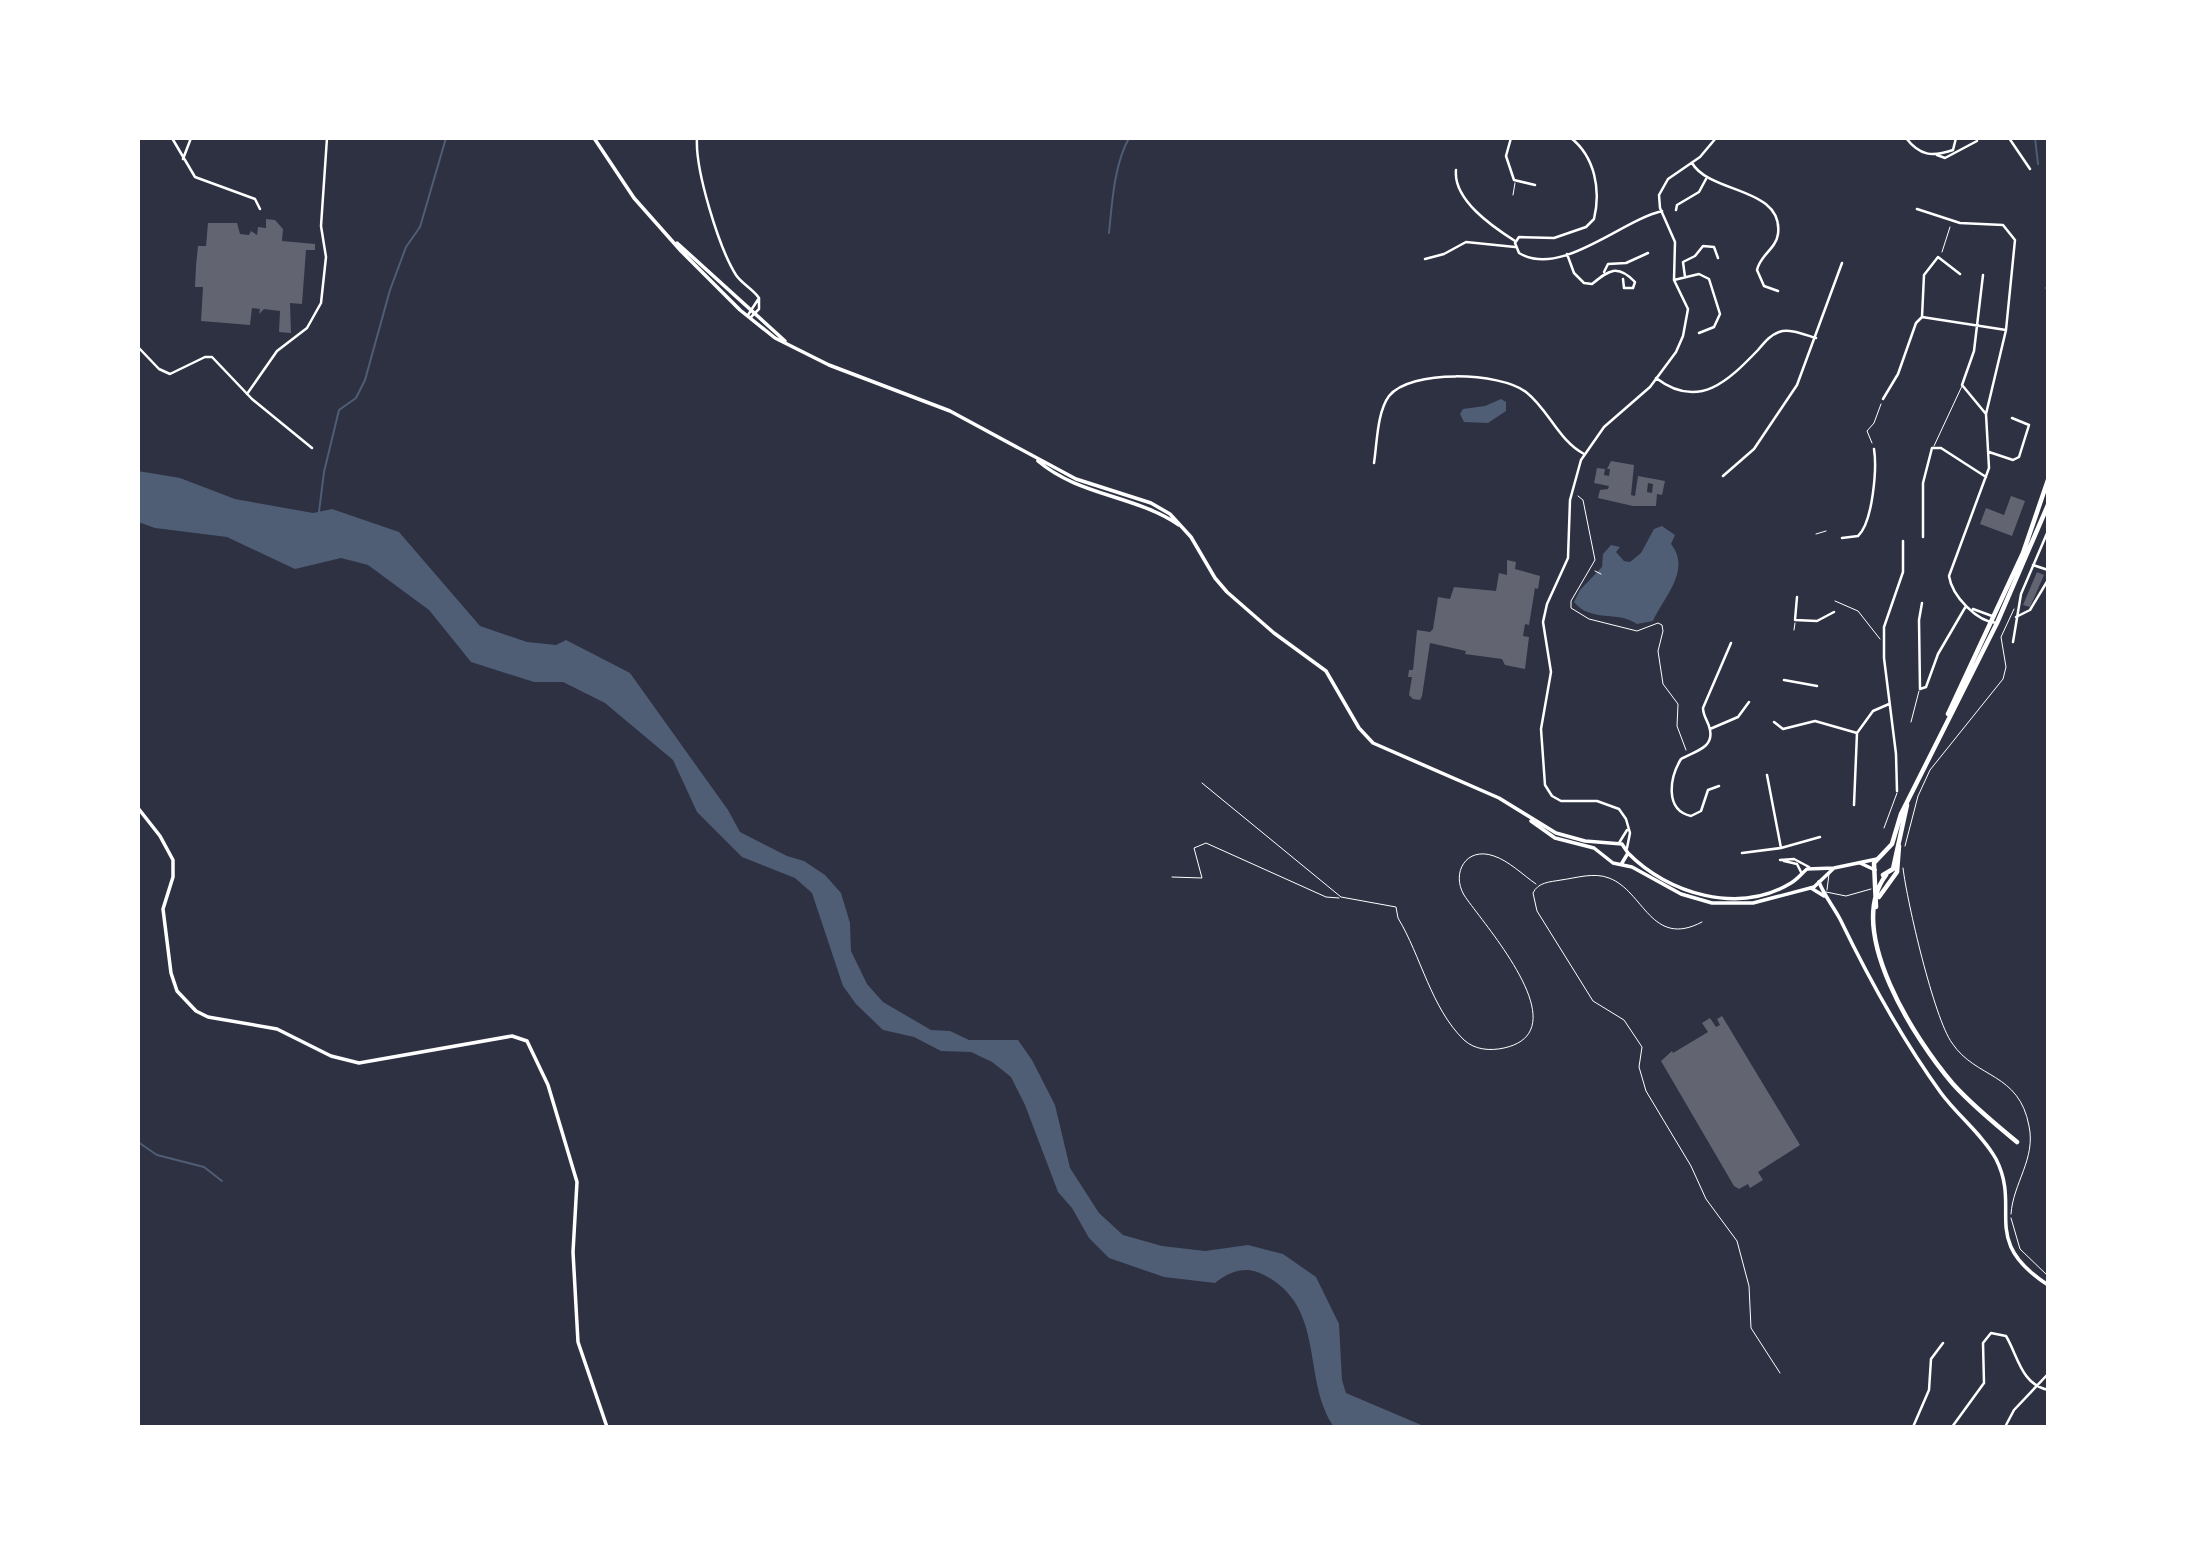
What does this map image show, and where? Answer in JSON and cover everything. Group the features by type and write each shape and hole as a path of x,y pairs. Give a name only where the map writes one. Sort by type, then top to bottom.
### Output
{"highway":[{"path":"2017,1142 1955,1086 1919,1036 1895,994 1880,961 1875,936 1875,885 1877,859 1883,856 1892,844 1908,802 2029,540 2048,480"},
{"path":"1947,719 1997,622 2048,505"},
{"path":"1876,904 1886,875 1892,871 1892,861 1908,802"},
{"path":"1876,904 1898,872 1899,841"},
{"path":"1883,856 1892,861"},
{"path":"1876,871 1886,875"}],"main road":[{"path":"594,138 634,198 668,235 747,317 795,349 829,365 943,407 1082,482 1157,505 1175,517 1227,592 1275,633 1326,671 1359,728 1373,743 1499,798 1562,835 1617,843 1664,880 1705,896 1736,898 1760,894 1786,886 1813,869 1833,869 1877,859"},
{"path":"668,235 754,316 795,349"},
{"path":"138,808 160,836 173,860 173,877 163,909 171,973 180,996 199,1013 277,1029 331,1056 359,1063 512,1036 527,1041 548,1085 577,1182 573,1252 578,1342 607,1427"},
{"path":"1527,816 1548,834 1594,848 1613,863 1622,863 1681,894 1718,904 1753,903 1809,888 1833,869"},
{"path":"1608,857 1608,849 1617,843"},
{"path":"1622,863 1628,851"},
{"path":"1858,862 1876,871"},
{"path":"1813,869 1858,960 1927,1073 1995,1158 2002,1177 2004,1223 2010,1243 2024,1266 2048,1285"},
{"path":"1801,875 1809,888 1826,894"}],"street":[{"path":"172,138 195,177 255,199 260,209"},
{"path":"183,159 191,138"},
{"path":"247,394 277,351 307,328 321,303 326,257 321,226 327,138"},
{"path":"697,138 698,168 731,266 738,279 759,298 760,307 754,316 747,317 759,298"},
{"path":"1511,138 1506,156 1516,181 1535,185"},
{"path":"1515,241 1521,237 1558,237 1586,227 1594,219 1593,170 1582,148 1571,138"},
{"path":"1628,851 1628,827 1622,813 1608,804 1592,800 1568,802 1555,799 1545,785 1541,769 1541,722 1550,672 1543,622 1547,604 1568,558 1570,500 1584,454 1604,427 1642,395 1656,378 1676,352 1689,318 1688,306 1674,280 1675,243 1659,200 1663,185 1690,164 1716,138"},
{"path":"1906,138 1919,152 1945,158 1977,141"},
{"path":"1937,155 1953,150 1956,138"},
{"path":"2009,138 2030,169"},
{"path":"1690,164 1706,179 1749,193 1774,214 1779,226 1777,240 1757,271 1761,284 1778,291"},
{"path":"1456,170 1456,180 1472,207 1515,241"},
{"path":"1676,210 1677,205 1699,192 1706,179"},
{"path":"1917,209 1952,221 1996,224 2013,234 2013,282 2006,330 1986,414 1989,453 1986,477 1950,568 1952,590 1966,606 1993,616 1997,622"},
{"path":"1515,241 1515,247 1521,254 1536,259 1567,254 1661,211"},
{"path":"1950,228 1952,221"},
{"path":"1425,259 1444,254 1465,242 1515,247"},
{"path":"1685,276 1683,262 1695,256 1703,246 1713,246 1718,258"},
{"path":"1567,254 1574,273 1584,283 1594,283 1608,264 1626,263 1648,253"},
{"path":"1883,399 1898,374 1916,323 1922,317 1924,275 1938,257 1961,274"},
{"path":"1723,476 1755,449 1802,376 1842,263"},
{"path":"1604,272 1624,273 1634,280 1633,288 1624,288 1623,279"},
{"path":"1983,275 1974,351 1962,385 1986,414"},
{"path":"1674,280 1685,276 1706,276 1721,310 1714,327 1699,333"},
{"path":"1922,317 2006,330"},
{"path":"1656,378 1681,390 1712,389 1730,378 1775,334 1790,331 1816,338"},
{"path":"138,347 159,369 170,374 205,357 212,357 247,394 312,449"},
{"path":"1374,463 1383,407 1392,392 1411,382 1483,376 1506,381 1525,391 1568,443 1584,454"},
{"path":"1989,453 2013,460 2019,457 2029,425 2012,418"},
{"path":"1923,537 1923,483 1929,454 1934,446 1986,477"},
{"path":"1842,538 1858,536 1865,525 1873,488 1874,449"},
{"path":"2013,642 2016,617 2033,565 2048,531"},
{"path":"1897,790 1885,620 1903,572 1903,541"},
{"path":"2033,565 2048,570"},
{"path":"2016,617 2030,610 2048,580"},
{"path":"1797,597 1795,620 1817,621 1834,612"},
{"path":"1922,603 1919,620 1920,689 1926,687 1938,654 1966,606"},
{"path":"1973,609 1990,622 1997,622"},
{"path":"1719,786 1708,790 1701,811 1691,816 1680,811 1672,797 1671,786 1681,759 1704,748 1710,729 1703,708 1731,643"},
{"path":"1784,680 1817,686"},
{"path":"1710,729 1738,717 1749,702"},
{"path":"1854,805 1857,733 1873,711 1889,704"},
{"path":"1774,722 1783,729 1815,721 1857,733"},
{"path":"1768,775 1781,849"},
{"path":"1617,843 1628,827"},
{"path":"1742,853 1781,849 1820,837"},
{"path":"1801,875 1797,864 1780,860 1794,859 1813,869"},
{"path":"1952,1427 1981,1390 1984,1372 1983,1343 1989,1334 2005,1335 2019,1366 2037,1386 2048,1390"},
{"path":"1913,1427 1929,1390 1931,1359 1942,1343"},
{"path":"2005,1427 2014,1410 2048,1374"}],"lane":[{"path":"1513,195 1516,181"},
{"path":"1934,446 1962,385"},
{"path":"1816,534 1826,531"},
{"path":"1794,630 1795,620"},
{"path":"1911,722 1920,689"},
{"path":"1202,783 1341,897"},
{"path":"1884,828 1897,790"},
{"path":"1172,877 1202,878 1194,848 1206,843 1326,897 1341,897 1396,907 1398,918 1433,993 1459,1035 1468,1043 1489,1050 1519,1042 1529,1030 1532,1012 1523,978 1464,895 1460,887 1459,871 1466,860 1485,853 1500,859 1538,886"},
{"path":"1833,869 1827,881 1826,894 1841,897 1858,895 1875,885"},
{"path":"1702,922 1682,928 1657,922 1646,914 1625,888 1607,877 1588,876 1538,886 1533,893 1537,911 1597,1006 1624,1020 1642,1048 1639,1067 1646,1091 1687,1159 1706,1199 1737,1241 1749,1286 1751,1328 1780,1373"}],"path":[{"path":"1938,257 1946,245 1950,228"},
{"path":"1874,449 1867,431 1874,423 1883,399"},
{"path":"1578,496 1583,500 1595,560 1572,599 1571,608 1589,620 1637,631 1658,623 1662,625 1664,631 1658,651 1662,684 1678,704 1676,726 1680,741 1689,755"},
{"path":"1595,571 1601,574"},
{"path":"1835,601 1857,611 1885,647"},
{"path":"1904,851 1915,804 1930,770 2003,680 2006,667 2001,637 2015,607"},
{"path":"1903,861 1914,918 1946,1033 1966,1059 2006,1083 2025,1111 2030,1147 2014,1195 2011,1222 2020,1249 2048,1276"}],"water":[{"path":"1501,399 1506,402 1506,411 1488,423 1464,422 1460,414 1463,409 1485,406"},
{"path":"138,471 180,478 235,499 313,513 332,509 399,532 480,626 527,642 556,645 566,640 630,673 728,810 740,832 787,856 804,861 825,875 841,893 850,923 851,951 867,984 883,1002 931,1030 950,1031 969,1040 1018,1040 1032,1060 1055,1105 1070,1168 1099,1213 1123,1235 1162,1246 1205,1251 1248,1245 1283,1254 1316,1277 1339,1324 1342,1380 1346,1393 1426,1427 1334,1427 1324,1408 1305,1325 1297,1306 1284,1289 1264,1275 1251,1270 1238,1271 1215,1283 1164,1277 1109,1258 1089,1238 1072,1208 1058,1192 1025,1105 1011,1077 992,1062 971,1052 941,1051 914,1037 883,1030 856,1004 843,986 812,893 795,878 742,857 697,812 673,760 605,703 563,682 534,682 471,662 429,610 368,565 341,558 295,569 227,537 155,528 138,522"},
{"path":"1662,526 1675,535 1671,544 1677,554 1678,564 1674,584 1653,621 1637,624 1588,612 1574,602 1580,590 1602,567 1603,554 1611,545 1620,547 1616,552 1624,561 1630,562 1641,553 1654,529"}],"building":[{"path":"266,219 275,220 283,229 282,241 315,244 315,250 306,250 302,304 290,303 291,333 279,332 280,311 264,309 259,314 260,309 252,308 250,325 201,321 203,287 195,287 196,266 198,246 206,246 208,223 237,223 240,234 249,235 251,231 257,235 258,227 266,228"},
{"path":"1611,461 1634,465 1631,495 1635,496 1638,476 1665,481 1662,495 1657,494 1656,506 1633,506 1598,498 1600,490 1608,489 1609,486 1594,483 1597,468 1605,469 1604,475 1609,476 1610,469 1607,469","holes":["1648,483 1653,484 1652,493 1647,492"]},
{"path":"2011,496 2025,501 2012,536 1980,524 1986,508 2004,515"},
{"path":"1507,560 1516,562 1515,569 1540,576 1538,589 1535,588 1529,625 1525,624 1523,636 1529,637 1525,669 1505,665 1502,659 1465,654 1466,651 1430,643 1422,696 1420,700 1413,699 1409,695 1412,677 1408,677 1409,670 1413,670 1417,630 1430,632 1433,629 1438,597 1450,599 1454,587 1496,591 1499,573 1507,575"},
{"path":"2037,572 2044,575 2030,607 2023,605"},
{"path":"1722,1016 1800,1145 1758,1172 1763,1180 1750,1188 1748,1184 1739,1189 1734,1186 1661,1061 1672,1051 1673,1053 1708,1032 1702,1023 1710,1018 1716,1027 1720,1025 1717,1019"}],"waterway":[{"path":"319,512 324,472 339,410 356,398 365,380 390,290 406,247 420,227 446,138"},
{"path":"1109,233 1117,172 1129,138"},
{"path":"2035,138 2038,164"},
{"path":"138,1142 157,1155 204,1167 222,1181"}]}
